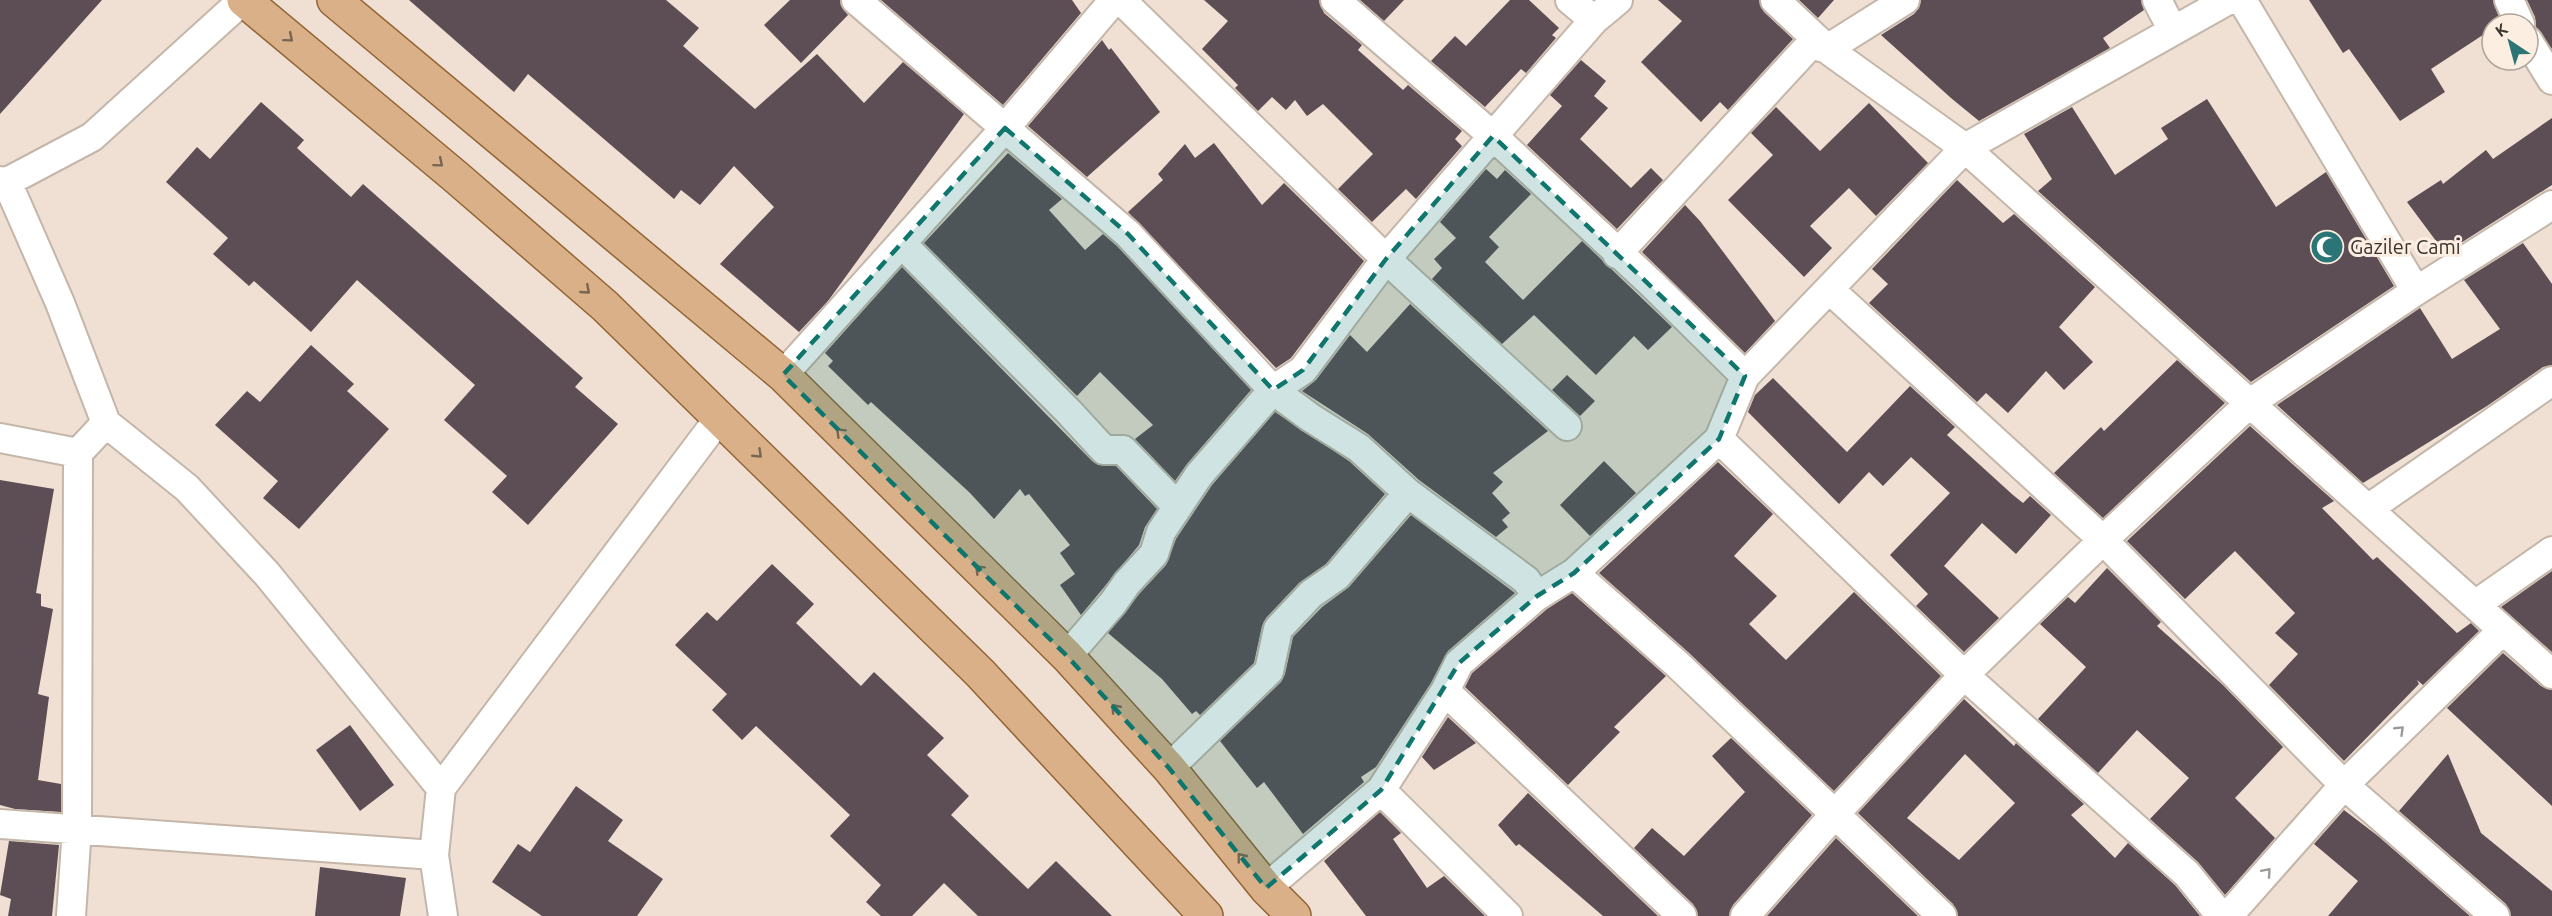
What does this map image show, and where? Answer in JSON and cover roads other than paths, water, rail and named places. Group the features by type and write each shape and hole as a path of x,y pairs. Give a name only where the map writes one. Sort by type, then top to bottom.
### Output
{"main road":[{"path":"244,0 456,177 605,306 980,673 1206,916"},
{"path":"334,0 783,375 1067,656 1169,768 1266,888 1294,916"}],"street":[{"path":"244,0 92,137 4,181 60,303 106,423 187,488 259,566 441,788"},
{"path":"856,0 1128,234 1273,390 1311,418 1359,448 1408,493 1526,580 1537,596"},
{"path":"783,375 1005,128 1114,0"},
{"path":"1121,0 1386,259 1568,426"},
{"path":"1335,0 1493,136 1745,376"},
{"path":"1570,0 1594,20"},
{"path":"1067,656 1154,554 1161,532 1199,475 1273,390 1303,370 1386,259 1594,20 1618,0"},
{"path":"1775,0 1827,49 1965,148 2552,674"},
{"path":"1617,254 1811,44 1827,49 1905,0"},
{"path":"2157,0 2173,31"},
{"path":"1266,888 1381,790 1445,691 1459,663 1537,596 1574,573 1719,439 1745,376 1965,148 2229,0"},
{"path":"2242,0 2416,291"},
{"path":"2540,60 2552,80"},
{"path":"1745,916 1834,814 1964,675 2103,540 2250,403 2416,291 2552,205"},
{"path":"902,244 1104,450 1123,450 1177,506"},
{"path":"1830,289 2103,540 2344,784 2495,916"},
{"path":"2368,509 2552,381"},
{"path":"443,916 434,855 441,788 720,417"},
{"path":"71,916 77,828 78,453 106,423"},
{"path":"0,438 78,453"},
{"path":"1719,439 1964,675 2187,874 2221,916"},
{"path":"1169,768 1269,671 1278,629 1311,594 1337,576 1408,493"},
{"path":"2475,605 2552,550"},
{"path":"1574,573 1677,664 1942,916"},
{"path":"2228,916 2344,784 2503,630"},
{"path":"1445,691 1682,916"},
{"path":"1381,790 1508,916"},
{"path":"0,824 434,855"}],"place":[{"name":"Gaziler Cami","path":"2327,247"}]}
